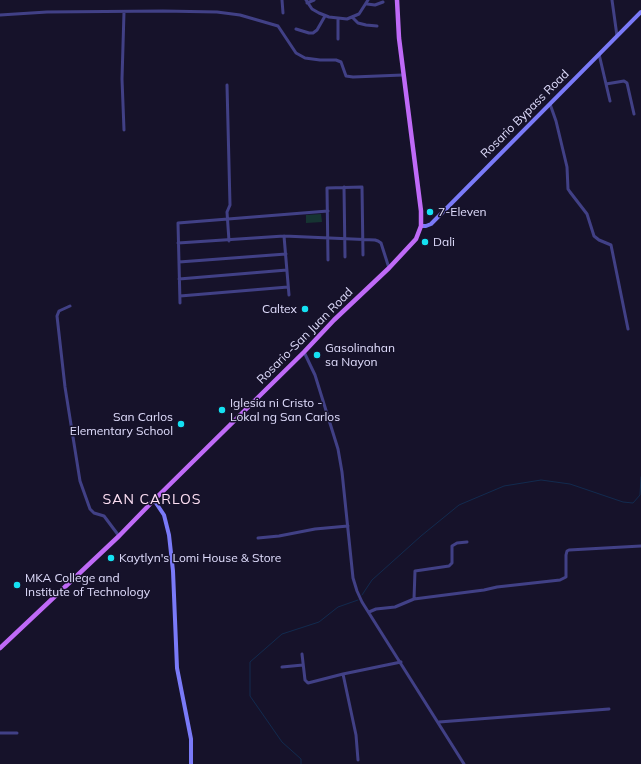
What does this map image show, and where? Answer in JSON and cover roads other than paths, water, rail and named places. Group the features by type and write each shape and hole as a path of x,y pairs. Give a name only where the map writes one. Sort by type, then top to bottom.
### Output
{"main road":[{"path":"397,0 397,23 420,196 421,226"},
{"name":"Rosario Bypass Road","path":"421,226 431,224 641,12"},
{"name":"Rosario-San Juan Road","path":"0,648 118,536 304,352 334,320 389,268 416,238 421,226"},
{"path":"154,500 164,516 169,535 173,571 177,668 191,739 191,764"}],"street":[{"path":"282,0 283,12"},
{"path":"314,0 307,1 312,9 325,16 338,19 353,18 359,14 367,4 368,0"},
{"path":"612,0 617,36"},
{"path":"367,4 376,5 383,2"},
{"path":"0,15 46,12 217,12 240,15 278,26 296,53 305,58 336,60 341,62 346,76 403,75"},
{"path":"124,12 122,79 124,130"},
{"path":"296,29 313,33 317,30 325,16"},
{"path":"353,18 358,23 376,26"},
{"path":"338,19 338,40"},
{"path":"599,54 610,102"},
{"path":"606,84 624,81 627,83 634,114"},
{"path":"227,85 230,205 227,212 227,219 229,241"},
{"path":"550,104 556,121 567,167 568,188 587,214 594,236 599,240 611,244 628,329"},
{"path":"344,187 345,257"},
{"path":"328,260 327,188 362,187 363,255"},
{"path":"180,303 178,223 328,211"},
{"path":"178,243 229,241 284,236 363,239 378,241 381,243 389,268"},
{"path":"284,236 289,295"},
{"path":"179,262 286,254"},
{"path":"179,279 287,270"},
{"path":"180,296 288,287"},
{"path":"70,306 59,311 57,316 64,387 80,482 90,509 94,513 104,516 118,536"},
{"path":"304,352 315,375 338,449 342,472 353,578 362,602 439,722 464,764"},
{"path":"258,538 279,536 315,529 348,526"},
{"path":"414,599 416,571 449,566 452,563 452,546 457,543 467,542"},
{"path":"369,612 398,606 414,599 560,580 566,576 566,555 569,550 641,546"},
{"path":"302,654 305,680 308,683 401,662"},
{"path":"282,666 303,665"},
{"path":"343,674 356,735 358,760"},
{"path":"439,722 609,709"},
{"path":"0,733 17,733"}],"waterway":[{"path":"362,595 372,580 421,536 459,505 504,486 541,480 570,484 623,502 633,503 640,495 641,477"},
{"path":"301,764 301,759 282,742 250,696 250,662 282,634 319,622 338,607 358,600"}],"place":[{"name":"7-Eleven","path":"430,212"},
{"name":"Dali","path":"425,242"},
{"name":"Caltex","path":"305,309"},
{"name":"Gasolinahan sa Nayon","path":"317,355"},
{"name":"Iglesia ni Cristo - Lokal ng San Carlos","path":"222,410"},
{"name":"San Carlos Elementary School","path":"181,424"},
{"name":"Kaytlyn's Lomi House & Store","path":"111,558"},
{"name":"MKA College and Institute of Technology","path":"17,585"}],"district":[{"name":"SAN CARLOS","path":"152,500"}]}
